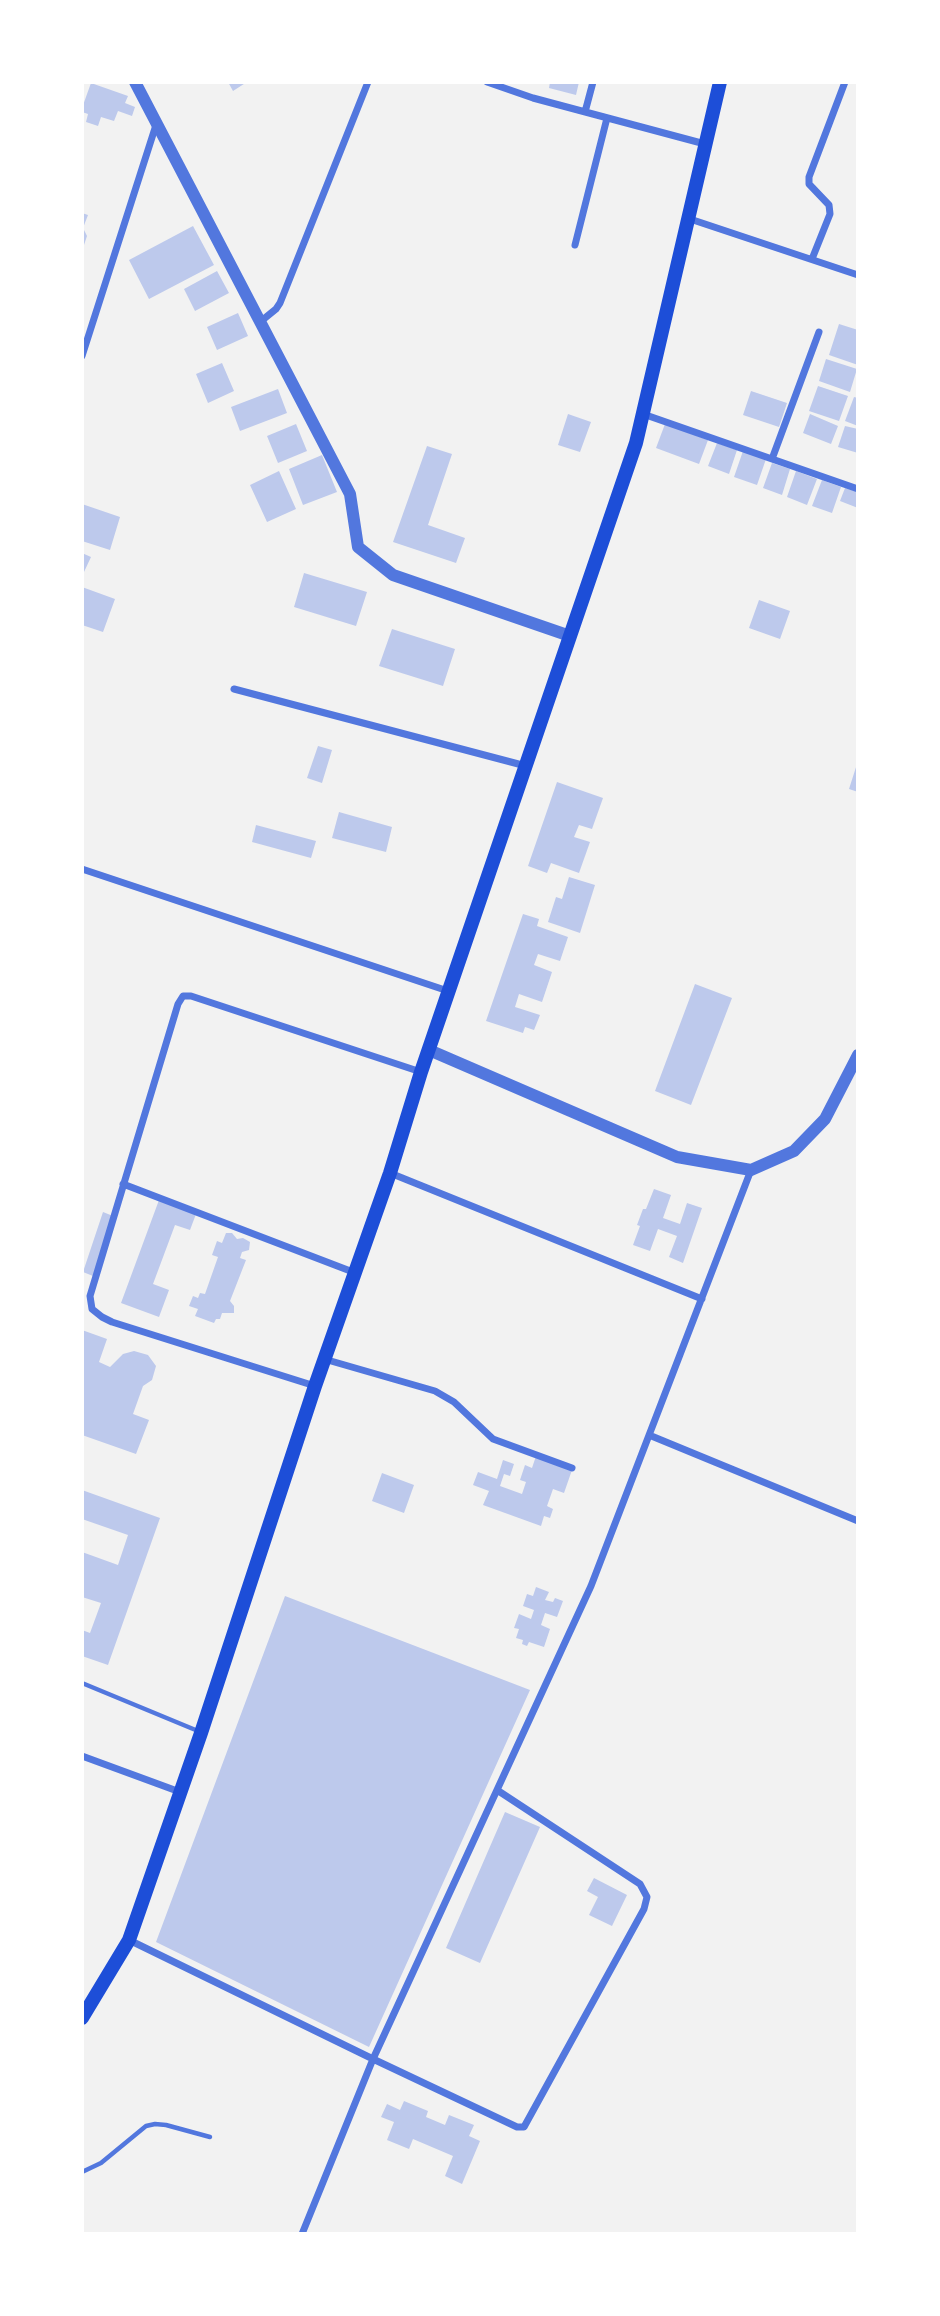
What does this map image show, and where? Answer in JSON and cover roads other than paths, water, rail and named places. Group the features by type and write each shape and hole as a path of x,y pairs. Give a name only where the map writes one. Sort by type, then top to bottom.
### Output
{"main road":[{"path":"82,2018 129,1940 201,1732 353,1272 390,1173 421,1072 636,443 720,82"}],"street":[{"path":"135,82 350,494 358,547 393,575 570,636"},
{"path":"259,323 276,309 279,303 368,82"},
{"path":"487,82 533,98 705,144"},
{"path":"585,112 593,82"},
{"path":"812,259 830,214 829,205 809,184 809,177 845,82"},
{"path":"575,245 607,118"},
{"path":"82,356 156,125"},
{"path":"690,219 858,275"},
{"path":"772,459 819,332"},
{"path":"642,413 858,489"},
{"path":"234,689 526,766"},
{"path":"82,869 449,991"},
{"path":"315,1386 112,1322 92,1309 90,1296 178,1004 183,996 191,996 421,1072"},
{"path":"429,1050 677,1157 751,1170 794,1151 825,1119 858,1055"},
{"path":"302,2234 373,2059 591,1586 751,1170"},
{"path":"390,1173 702,1299"},
{"path":"124,1184 353,1272"},
{"path":"324,1359 435,1391 454,1402 493,1439 572,1468"},
{"path":"649,1435 858,1521"},
{"path":"82,1756 180,1792"},
{"path":"129,1940 373,2059 517,2127 524,2127 644,1909 647,1897 640,1884 497,1790"}],"lane":[{"path":"82,1682 201,1732"},
{"path":"82,2172 101,2163 146,2126 155,2124 210,2137"}]}
